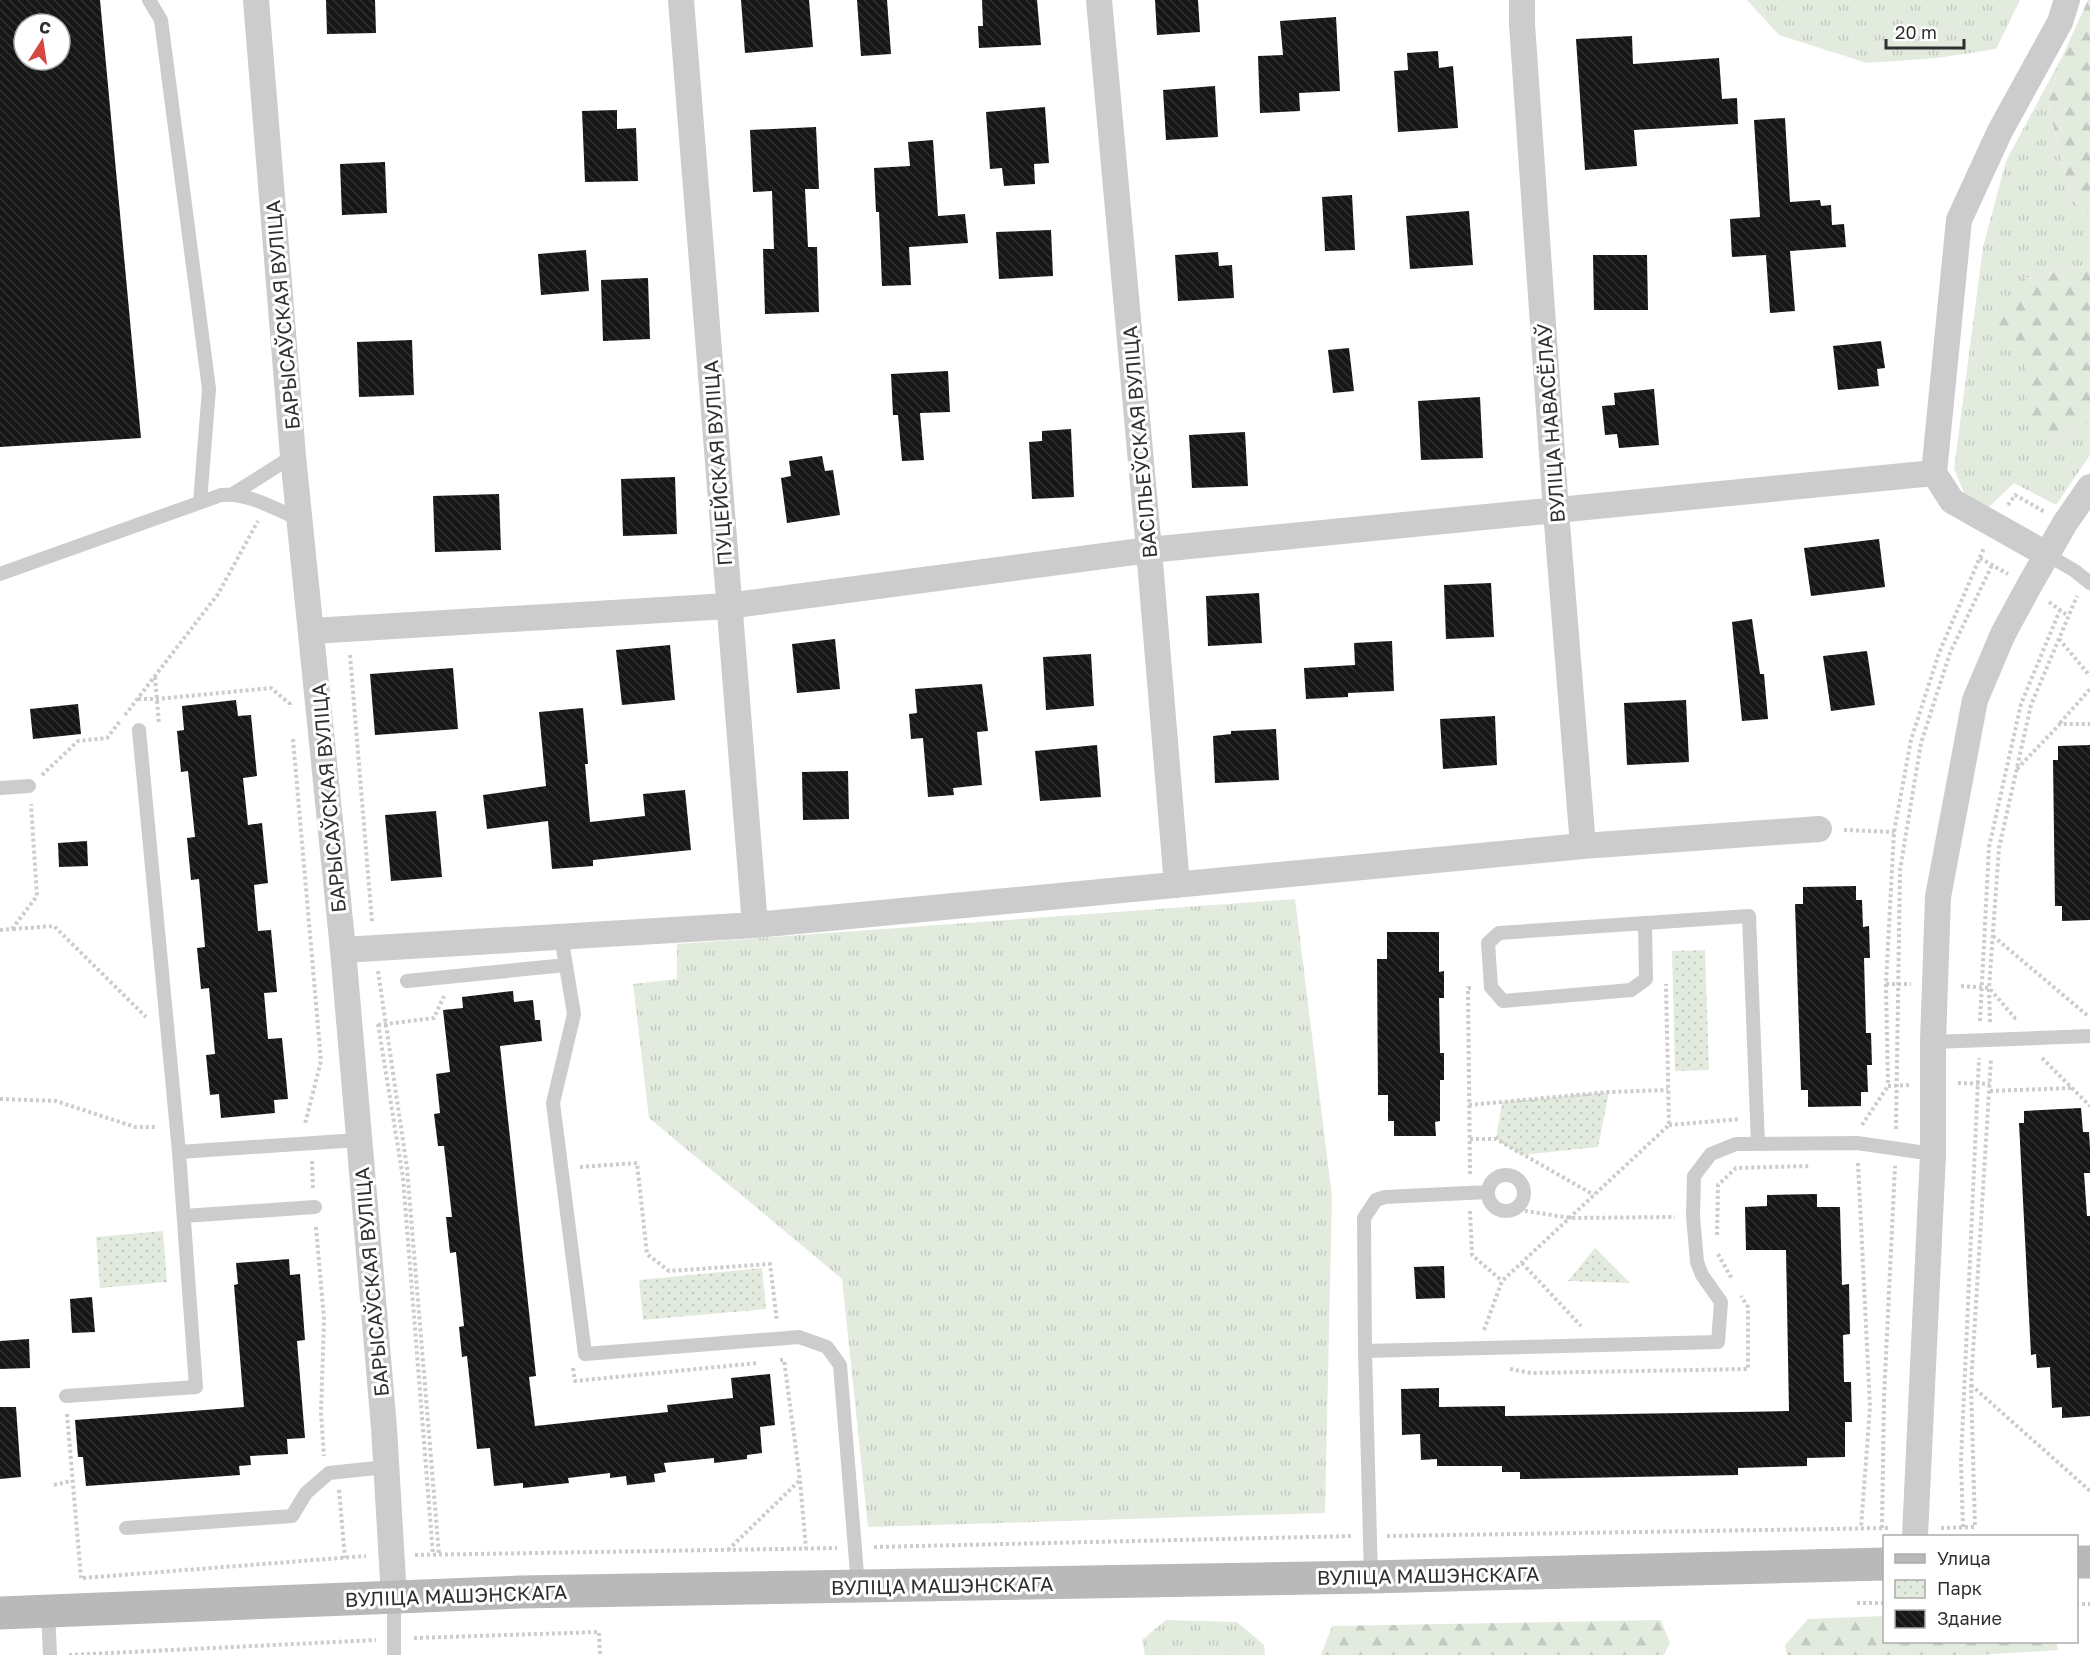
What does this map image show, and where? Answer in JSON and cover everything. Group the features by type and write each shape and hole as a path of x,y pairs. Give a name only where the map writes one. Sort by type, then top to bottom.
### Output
{"main road":[{"name":"ВУЛІЦА МАШЭНСКАГА","path":"0,1613 532,1592 1371,1577 1883,1564"}],"street":[{"name":"БАРЫСАЎСКАЯ ВУЛІЦА","path":"256,0 293,456 343,950 384,1428 394,1597"},
{"name":"ПУЦЕЙСКАЯ ВУЛІЦА","path":"681,0 755,925"},
{"name":"ВАСІЛЬЕЎСКАЯ ВУЛІЦА","path":"1099,0 1177,885"},
{"name":"ВУЛІЦА НАВАСЁЛАЎ","path":"1522,0 1556,511 1583,846"},
{"path":"2046,554 1952,501 1934,473 1959,220 2000,131 2060,22 2067,0"},
{"path":"312,631 728,606 1149,550 1934,473"},
{"path":"1905,1532 1933,1154 1933,1042 1938,897 1975,700 2003,634 2046,554 2064,523 2090,488"},
{"path":"343,950 755,925 1583,846 1819,829"}],"lane":[{"path":"149,0 161,21 209,389 200,502"},
{"path":"233,494 293,456"},
{"path":"0,574 221,495 233,494 299,519"},
{"path":"2046,554 2090,583"},
{"path":"66,1396 196,1387 179,1152 139,730"},
{"path":"0,788 29,786"},
{"path":"1645,923 1646,979 1631,990 1503,1001 1491,987 1488,943 1499,933 1749,915 1758,1144"},
{"path":"561,936 574,1014 554,1103 585,1354 799,1336 827,1347 840,1365 858,1586"},
{"path":"407,981 566,965"},
{"path":"1933,1042 2090,1036"},
{"path":"179,1152 358,1140"},
{"path":"1365,1352 1718,1342 1721,1302 1702,1275 1697,1262 1693,1216 1694,1176 1711,1154 1736,1144 1857,1143 1933,1154"},
{"path":"1506,1175 1520,1182 1523,1198 1513,1209 1505,1211 1491,1204 1488,1192 1492,1182 1506,1175"},
{"path":"1371,1577 1364,1218 1376,1200 1385,1197 1488,1192"},
{"path":"184,1216 315,1207"},
{"path":"126,1528 292,1516 306,1493 329,1473 386,1467"},
{"path":"394,1597 394,1655"},
{"path":"48,1611 50,1655"}],"path":[{"path":"2026,1018 2015,1018 1989,988 1935,984 1886,984 1894,832 1911,740 1935,664 1994,525 2015,495 2064,523"},
{"path":"12,929 37,896 29,786 78,741 107,738 218,594 267,505"},
{"path":"1963,1527 1961,1461 1989,847 2021,704 2060,610"},
{"path":"348,628 374,948 407,1168 439,1555"},
{"path":"2059,639 2090,676"},
{"path":"155,677 160,734"},
{"path":"138,699 271,688 290,704 291,716"},
{"path":"2016,770 2090,689"},
{"path":"2060,724 2090,724"},
{"path":"292,728 321,1061 305,1125 310,1143 324,1319 321,1413 325,1458 329,1473 340,1490 345,1558"},
{"path":"1819,829 1894,832"},
{"path":"0,930 54,926 168,1039"},
{"path":"1992,936 2090,1017"},
{"path":"1477,1349 1502,1281 1669,1125 1666,979"},
{"path":"1491,987 1468,988 1472,1255 1502,1281"},
{"path":"378,1025 434,1018 447,988"},
{"path":"376,1014 403,1179 433,1555"},
{"path":"2079,1017 2090,1017"},
{"path":"2042,1058 2090,1106"},
{"path":"1857,1143 1856,1134 1888,1086"},
{"path":"1990,1091 2072,1088"},
{"path":"1469,1105 1609,1092 1668,1090"},
{"path":"0,1099 56,1101 135,1127 176,1127"},
{"path":"1470,1139 1496,1139 1594,1196"},
{"path":"562,1169 637,1163 647,1254 669,1271 770,1264 800,1480 806,1550"},
{"path":"1858,1164 1870,1407 1861,1528"},
{"path":"1513,1209 1571,1218 1717,1215"},
{"path":"1522,1263 1600,1346"},
{"path":"572,1357 575,1381 761,1362"},
{"path":"772,1361 784,1360"},
{"path":"1971,1385 2090,1491"},
{"path":"66,1396 71,1481 81,1578"},
{"path":"728,1551 800,1480"},
{"path":"54,1485 71,1481"},
{"path":"1941,1528 1975,1527"},
{"path":"69,1578 392,1554 806,1550 1369,1536 1861,1528 1905,1532"},
{"path":"1857,1603 1883,1603"},
{"path":"66,1655 393,1639 599,1632 600,1655"}],"green space":[{"path":"1747,0 2020,0 1996,49 1937,58 1867,63 1779,35"},
{"path":"2090,0 2090,216 2071,199 2048,103 2062,57"},
{"path":"2062,57 2048,103 2071,199 2090,216 2090,265 2019,280 2024,363 2056,441 2090,421 2090,455 2056,505 2014,483 1989,507 1965,495 1954,469 1983,247 2006,161"},
{"path":"2090,265 2090,421 2056,441 2030,428 2024,363 1989,332 2019,280"},
{"path":"1295,899 1332,1196 1325,1513 868,1527 842,1279 649,1118 633,984 677,979 677,944"},
{"path":"1705,950 1709,1070 1675,1071 1672,951"},
{"path":"1609,1092 1598,1147 1522,1155 1496,1139 1502,1102"},
{"path":"163,1231 167,1282 100,1288 96,1237"},
{"path":"1595,1248 1630,1283 1568,1281"},
{"path":"762,1268 766,1309 643,1320 639,1280"},
{"path":"1883,1616 1883,1643 2056,1643 2058,1650 1979,1655 1787,1655 1785,1645 1808,1619"},
{"path":"1166,1620 1237,1622 1264,1645 1265,1655 1145,1655 1142,1640"},
{"path":"1661,1620 1670,1643 1664,1655 1321,1655 1332,1626"}],"building":[{"path":"0,0 100,0 141,438 0,447"},
{"path":"326,0 375,0 376,33 327,34"},
{"path":"741,0 809,0 813,47 745,53"},
{"path":"857,0 887,0 891,54 861,56"},
{"path":"982,0 1037,0 1041,45 979,48 978,26 983,26"},
{"path":"1155,0 1198,0 1200,32 1157,35"},
{"path":"1336,17 1340,91 1299,93 1300,111 1260,113 1258,56 1283,55 1280,21"},
{"path":"1632,36 1633,64 1719,58 1722,99 1737,98 1738,124 1634,130 1637,166 1585,170 1576,39"},
{"path":"1438,51 1439,68 1453,66 1458,128 1398,132 1394,71 1408,70 1407,53"},
{"path":"1215,86 1218,137 1166,140 1163,90"},
{"path":"1045,107 1049,163 1034,164 1035,184 1004,186 1002,168 990,169 986,112"},
{"path":"617,110 617,129 636,128 638,181 585,182 582,111"},
{"path":"1785,118 1790,202 1820,200 1821,206 1831,205 1832,225 1844,224 1846,247 1790,251 1795,311 1770,313 1766,255 1732,257 1730,219 1760,217 1754,120"},
{"path":"816,127 819,189 805,189 808,247 817,247 819,312 765,314 763,249 774,249 772,191 753,192 750,130"},
{"path":"933,140 938,216 965,214 968,243 909,247 911,285 882,286 879,212 876,212 874,168 910,166 908,142"},
{"path":"385,162 387,213 342,215 340,164"},
{"path":"1352,195 1355,250 1325,251 1322,197"},
{"path":"1469,211 1473,265 1410,269 1406,216"},
{"path":"1051,230 1053,276 999,279 996,232"},
{"path":"586,250 589,291 541,295 538,254"},
{"path":"1218,252 1219,266 1232,265 1234,298 1178,301 1175,255"},
{"path":"1593,255 1647,255 1648,310 1594,310"},
{"path":"648,278 650,339 603,341 601,280"},
{"path":"412,340 414,395 359,397 357,342"},
{"path":"1881,341 1885,368 1877,369 1879,386 1838,390 1833,346"},
{"path":"1349,348 1354,391 1333,393 1328,350"},
{"path":"948,371 950,412 920,413 924,460 902,461 898,415 893,415 891,374"},
{"path":"1654,389 1659,445 1619,448 1617,434 1605,435 1602,406 1615,405 1614,393"},
{"path":"1480,397 1483,458 1421,460 1418,401"},
{"path":"1071,429 1074,497 1032,499 1029,442 1042,441 1042,431"},
{"path":"1245,432 1248,486 1192,488 1189,435"},
{"path":"822,456 825,471 833,470 840,515 787,523 781,478 791,476 789,461"},
{"path":"675,477 677,534 623,536 621,479"},
{"path":"499,494 501,550 435,552 433,496"},
{"path":"1879,539 1885,587 1811,596 1804,548"},
{"path":"1491,583 1494,637 1446,639 1444,585"},
{"path":"1259,593 1262,643 1208,646 1206,596"},
{"path":"1752,619 1760,674 1764,674 1768,719 1742,721 1732,622"},
{"path":"835,639 840,689 797,693 792,644"},
{"path":"1392,641 1394,691 1348,693 1348,697 1306,699 1304,668 1355,665 1354,643"},
{"path":"670,645 675,700 622,705 616,650"},
{"path":"1867,651 1875,705 1831,711 1823,656"},
{"path":"1091,654 1094,706 1046,710 1043,657"},
{"path":"453,668 458,729 375,735 370,674"},
{"path":"982,684 988,731 977,732 982,785 953,788 954,795 928,797 923,738 911,739 909,714 917,713 915,689"},
{"path":"236,700 238,716 251,715 257,776 243,778 248,825 262,823 268,883 254,885 258,931 271,930 277,992 264,993 268,1039 282,1038 288,1099 274,1100 275,1113 221,1118 219,1094 210,1095 206,1055 215,1054 209,988 201,989 197,948 205,947 199,879 191,880 187,838 195,837 188,771 181,772 177,731 184,730 182,706"},
{"path":"1686,700 1689,762 1627,765 1624,703"},
{"path":"78,704 81,734 33,739 30,709"},
{"path":"583,708 590,822 645,816 643,794 685,790 691,850 593,860 593,866 552,869 548,821 487,829 483,795 546,786 539,712"},
{"path":"1495,716 1497,765 1443,769 1440,719"},
{"path":"1276,729 1279,780 1215,783 1213,736 1231,734 1231,731"},
{"path":"1097,745 1101,797 1040,801 1035,751"},
{"path":"2090,745 2090,920 2062,921 2062,906 2055,906 2053,760 2058,760 2058,746"},
{"path":"848,771 849,819 803,820 802,772"},
{"path":"436,811 442,877 391,881 385,815"},
{"path":"87,841 88,866 59,867 58,843"},
{"path":"1856,886 1856,900 1862,900 1863,927 1869,926 1870,958 1864,958 1866,1033 1871,1033 1872,1065 1867,1065 1868,1092 1861,1092 1861,1106 1808,1107 1808,1090 1801,1090 1795,904 1803,904 1803,887"},
{"path":"1387,932 1439,932 1439,972 1444,971 1444,998 1439,998 1440,1053 1444,1053 1444,1080 1440,1080 1440,1121 1435,1122 1436,1136 1394,1136 1394,1121 1388,1121 1388,1095 1378,1095 1377,959 1387,959"},
{"path":"513,991 514,1002 533,1000 535,1020 540,1020 542,1041 500,1046 536,1376 529,1377 535,1426 668,1412 667,1405 733,1398 731,1378 770,1374 775,1425 760,1427 762,1453 747,1455 747,1459 714,1463 714,1458 664,1463 666,1472 654,1474 655,1482 627,1485 626,1476 610,1478 610,1473 568,1478 569,1483 523,1488 523,1483 494,1486 490,1448 477,1449 467,1356 462,1357 459,1327 464,1326 456,1252 450,1253 446,1217 452,1217 444,1146 438,1146 434,1114 440,1113 436,1074 450,1072 443,1010 463,1008 462,997"},
{"path":"2081,1108 2083,1132 2089,1132 2090,1148 2090,1173 2084,1173 2087,1216 2090,1216 2090,1416 2062,1418 2062,1407 2052,1408 2050,1367 2037,1368 2036,1354 2031,1355 2019,1123 2024,1123 2024,1111"},
{"path":"1817,1194 1817,1207 1840,1207 1842,1285 1849,1284 1850,1334 1843,1335 1844,1382 1851,1382 1852,1422 1845,1422 1845,1457 1807,1458 1807,1466 1738,1468 1738,1475 1520,1479 1520,1472 1502,1472 1502,1466 1437,1466 1437,1459 1421,1460 1420,1434 1402,1435 1401,1389 1439,1388 1439,1407 1505,1406 1505,1416 1789,1411 1786,1250 1746,1250 1745,1207 1767,1206 1767,1195"},
{"path":"289,1259 290,1275 300,1274 305,1340 297,1341 305,1438 287,1439 288,1454 250,1456 251,1465 239,1466 240,1475 86,1486 83,1457 78,1457 75,1420 244,1407 234,1285 238,1284 236,1263"},
{"path":"1444,1266 1445,1298 1416,1299 1414,1267"},
{"path":"92,1297 95,1332 72,1333 70,1299"},
{"path":"29,1339 30,1368 0,1369 0,1341"},
{"path":"0,1407 16,1407 21,1477 0,1479"}]}
